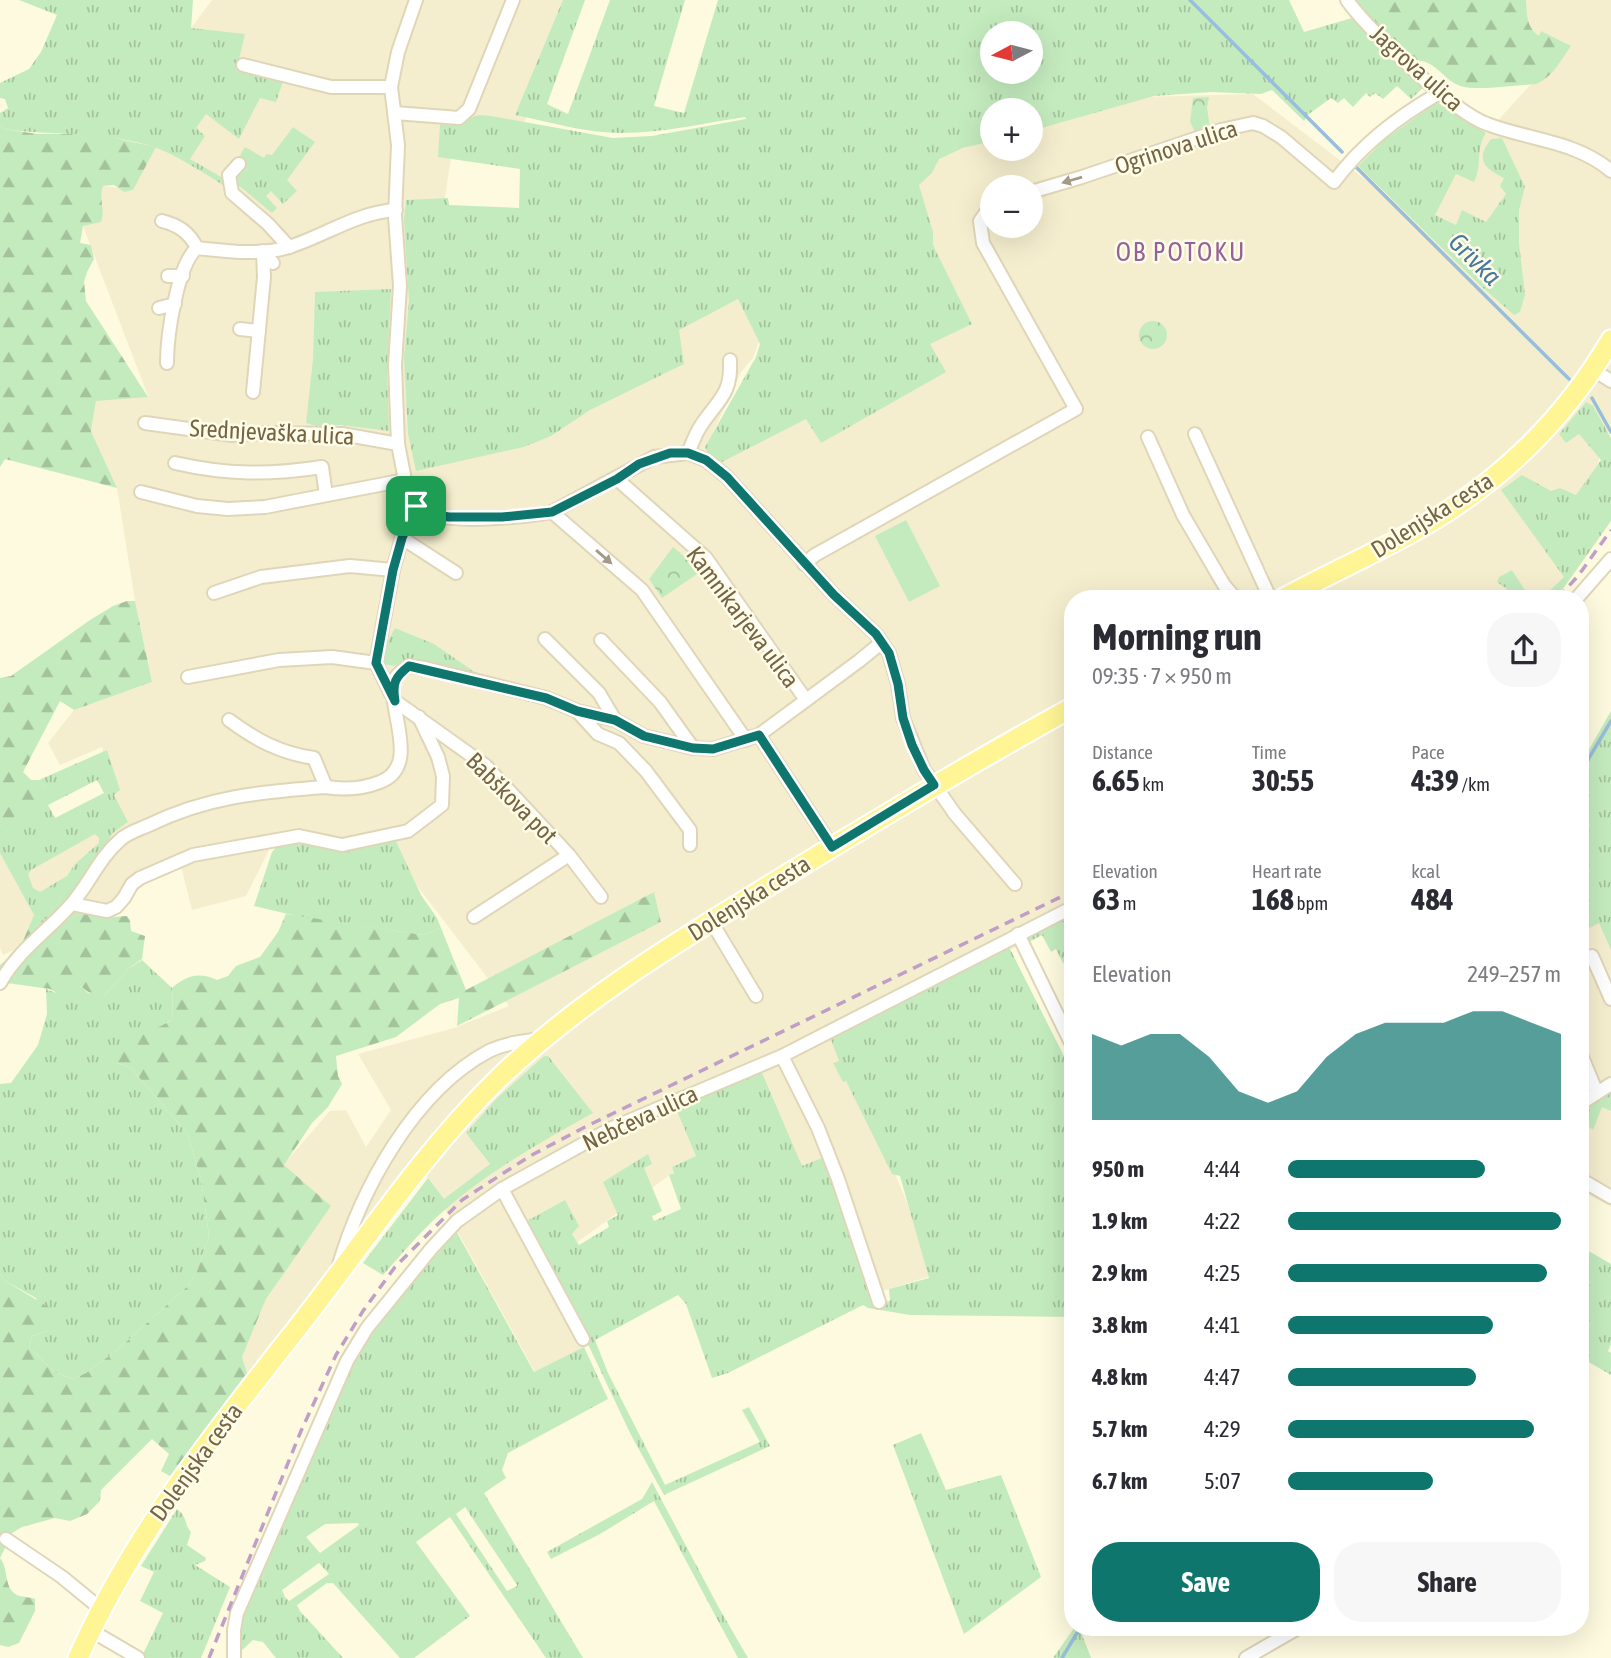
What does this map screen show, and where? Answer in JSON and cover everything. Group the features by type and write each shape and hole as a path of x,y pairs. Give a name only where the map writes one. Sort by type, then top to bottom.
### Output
{"main road":[{"name":"Dolenjska cesta","path":"1303,590 1413,532 1484,486 1526,450 1553,421 1593,370 1611,340"},
{"name":"Dolenjska cesta","path":"78,1658 90,1630 136,1546 203,1449 435,1148 468,1110 542,1039 585,1006 711,921 934,785 1064,712"}],"street":[{"path":"416,0 398,51 391,87 398,165 396,210 400,286 395,365 398,444 405,480 416,506 436,515 449,517 502,517 552,512 654,457 688,453 706,460 727,477 804,564 876,634 889,653 903,718 924,770 955,814 1015,884"},
{"path":"395,113 459,118 469,109 513,0"},
{"name":"Jagrova ulica","path":"1347,0 1439,93 1483,123 1574,149 1599,161 1611,171"},
{"path":"243,65 331,87 391,87"},
{"name":"Ogrinova ulica","path":"1043,188 1237,125 1252,123 1263,126 1295,149 1334,182 1359,151 1401,116 1439,93"},
{"path":"239,164 229,175 232,194 268,224 289,247"},
{"path":"167,363 175,303 189,254 197,247 263,251 289,247 378,211 396,210"},
{"path":"162,220 181,228 191,236 197,247"},
{"path":"804,564 1076,409 982,238"},
{"path":"263,251 273,263"},
{"name":"Srednjevaška ulica","path":"253,392 264,277 263,251"},
{"path":"168,276 183,276"},
{"path":"159,308 175,303"},
{"path":"240,329 259,331"},
{"path":"688,453 699,428 732,379 730,360"},
{"path":"1593,370 1611,382"},
{"name":"Srednjevaška ulica","path":"145,424 232,435 342,434 388,440 398,444"},
{"path":"1195,435 1266,590"},
{"path":"1147,437 1183,515 1228,590"},
{"name":"Srednjevaška ulica","path":"175,463 235,473 285,473 322,467 326,495"},
{"name":"Kamnikarjeva ulica","path":"617,479 706,558 806,700"},
{"path":"141,492 197,506 228,509 265,507 405,480"},
{"path":"395,701 376,663 393,570 402,538 416,506"},
{"path":"552,512 642,590 746,740"},
{"path":"402,538 456,573"},
{"path":"1584,590 1611,559"},
{"path":"214,593 261,577 351,566 393,570"},
{"path":"545,639 599,693 615,720"},
{"path":"601,640 660,702 693,748"},
{"path":"0,983 9,965 72,904 98,865 121,838 163,818 221,798 326,788 342,790 370,786 386,780 395,773 400,762 400,735 393,685 397,675 409,666 546,698 577,711 615,720 644,736 693,748 713,749 759,735 881,643"},
{"path":"188,677 292,659 332,657 376,663"},
{"name":"Babškova pot","path":"395,701 486,766 569,855 601,897"},
{"path":"577,711 598,734 619,743 646,771 690,830 690,845"},
{"name":"Babškova pot","path":"72,904 107,911 116,907 132,884 140,878 193,855 299,836 342,845 408,831 442,805 443,776 438,757 419,717"},
{"path":"229,719 254,739 289,754 314,758 326,788"},
{"path":"759,735 832,847"},
{"name":"Babškova pot","path":"474,917 569,855"},
{"name":"Nebčeva ulica","path":"234,1658 237,1613 347,1361 367,1328 410,1273 457,1221 502,1189 612,1128 782,1056 1064,911"},
{"path":"711,921 756,996"},
{"path":"1018,934 1064,1029"},
{"path":"1592,956 1611,999"},
{"name":"Dolenjska cesta","path":"335,1279 360,1205 384,1163 436,1091 489,1051 508,1044 542,1039"},
{"path":"782,1056 818,1128 838,1179 878,1302"},
{"path":"1589,1074 1597,1093"},
{"path":"1589,1098 1611,1083"},
{"path":"1589,1184 1611,1197"},
{"path":"502,1189 583,1339"},
{"path":"6,1539 62,1577 101,1609"},
{"path":"90,1630 138,1658"},
{"path":"1245,1658 1284,1636"}],"shaded area":[{"path":"212,0 565,0 521,133 454,138 442,217 669,327 739,293 760,339 753,358 741,372 711,437 912,191 912,163 980,143 980,161 1043,161 1043,126 1141,97 1253,94 1412,215 1540,74 1505,0 1611,0 1611,426 1592,480 1569,575 1554,590 1064,590 1064,923 838,1038 937,1274 876,1293 800,1172 696,1156 547,1264 590,1345 535,1372 417,1158 252,1374 247,1373 242,1357 266,1299 330,1206 283,1165 330,1111 346,1110 366,1147 391,1110 358,1054 454,1028 509,1006 382,840 278,832 246,896 192,910 181,866 147,880 124,898 3,955 0,948 0,851 112,802 102,747 60,765 48,743 74,710 152,682 135,601 117,488 91,431 96,401 148,396 83,226 103,186 133,190 191,28"},
{"path":"1589,899 1611,911 1611,1207 1589,1195"}],"green space":[{"path":"19,0 193,0 191,28 245,34 237,68 284,79 276,102 260,98 239,139 206,114 196,128 205,136 190,159 230,182 225,186 171,154 136,142 98,136 4,129 0,126 0,113 8,108 5,99 0,98 0,83 29,69 41,52 57,15"},
{"path":"563,0 585,0 547,104 568,114 610,0 685,0 654,106 684,113 718,0 1289,0 1304,32 1352,18 1419,80 1423,88 1411,99 1397,86 1383,99 1375,93 1370,97 1366,93 1353,107 1344,98 1338,103 1331,98 1304,121 1272,90 1261,94 1211,92 1154,96 1043,128 1043,98 980,98 980,144 939,159 932,173 919,185 933,232 933,245 972,324 930,344 946,372 821,443 806,419 722,462 709,455 705,447 756,357 760,344 738,299 679,330 684,364 590,410 551,436 524,447 416,471 408,434 404,358 409,301 404,220 406,200 448,198 449,205 519,208 520,169 438,157 440,125 444,116 491,116 613,138 652,136 746,119 745,117 638,133 582,129 515,115"},
{"path":"1355,0 1526,0 1532,29 1539,36 1541,31 1571,46 1552,72 1536,84 1465,87 1452,82 1429,64 1416,60 1362,11"},
{"path":"1209,97 1207,108 1210,128 1196,134 1190,122 1193,98"},
{"path":"1437,102 1486,133 1474,182 1456,174 1435,215 1456,225 1462,210 1486,222 1506,194 1500,186 1504,178 1491,171 1484,163 1483,153 1491,139 1502,138 1525,187 1519,210 1519,243 1525,295 1520,312 1514,315 1358,166 1384,140"},
{"path":"0,126 37,134 96,134 156,147 133,190 124,192 114,185 103,186 101,222 83,226 80,243 91,245 94,259 84,282 86,301 148,397 96,401 91,431 117,488 5,459 0,467"},
{"path":"293,127 315,142 287,180 297,191 283,204 271,191 266,196 277,208 272,213 238,185 236,180 246,162 239,157 245,147 264,158 266,154 272,155"},
{"path":"391,289 387,370 389,431 306,423 313,359 315,292"},
{"path":"1153,321 1163,325 1167,335 1163,345 1153,349 1143,345 1139,335 1143,325"},
{"path":"1586,402 1593,406 1611,438 1611,521 1562,590 1550,590 1564,577 1501,490 1522,475 1551,491 1560,488 1576,495 1601,460 1579,434 1566,443 1559,434"},
{"path":"906,520 940,586 909,602 875,536"},
{"path":"673,547 685,557 697,574 662,598 649,579"},
{"path":"1512,570 1525,590 1507,590 1497,582 1499,577"},
{"path":"127,601 135,601 152,682 74,710 60,701 23,772 31,780 39,780 45,789 43,798 0,826 0,678 11,676 90,620"},
{"path":"395,628 434,644 479,675 409,659 395,666 376,663"},
{"path":"1611,711 1611,950 1599,923 1589,928 1589,749"},
{"path":"107,750 120,790 114,795 128,822 113,833 76,897 86,911 55,926 46,925 41,917 34,915 0,853 0,826 45,789 39,780","holes":["97,780 104,793 55,818 48,805","95,834 99,843 75,864 67,876 40,892 33,888 28,874 31,870"]},
{"path":"283,839 310,842 395,839 421,895 441,928 423,935 301,917 254,906 272,852"},
{"path":"654,892 661,922 457,1026 459,998 440,1004 396,1037 336,1056 338,1076 342,1084 284,1165 331,1206 266,1299 242,1357 247,1373 170,1476 161,1471 169,1454 152,1439 101,1490 100,1501 87,1514 70,1521 55,1518 22,1527 12,1533 0,1558 0,1274 5,1281 57,1312 59,1323 48,1331 32,1336 29,1348 56,1373 73,1379 86,1373 117,1350 188,1286 197,1271 209,1236 201,1179 187,1133 131,1068 113,1059 122,1046 173,1019 172,988 193,976 217,980 228,976 236,966 260,957 278,932 286,914 423,935 441,928 466,990"},
{"path":"111,909 112,917 127,916 131,931 145,936 142,959 129,968 104,996 98,999 80,986 62,996 50,989 0,982 0,965 20,948 34,915 41,917 46,925 55,926 86,911"},
{"path":"1064,915 1064,963 1056,949 1051,952 1042,935 1027,943 1023,935"},
{"path":"1004,946 1009,947 1064,1056 1064,1317 910,1315 863,1305 728,1373 712,1378 686,1304 678,1295 595,1340 608,1373 665,1485 760,1442 742,1410 749,1407 770,1446 664,1495 631,1435 557,1279 525,1222 565,1200 579,1226 572,1234 579,1245 609,1227 607,1221 618,1215 603,1182 648,1154 652,1164 644,1168 662,1211 652,1216 654,1221 681,1209 669,1175 674,1173 672,1167 696,1156 674,1104 760,1068 802,1166 824,1157 844,1176 883,1302 890,1301 889,1289 929,1278 900,1176 892,1174 846,1081 843,1082 833,1063 839,1061 830,1037"},
{"path":"142,960 172,988 173,1019 146,1034 117,1063 131,1068 187,1133 201,1179 209,1236 197,1271 188,1286 117,1350 86,1373 73,1379 56,1373 29,1348 32,1336 48,1331 36,1298 5,1281 0,1274 0,1084 11,1083 38,1045 47,1014 46,989 56,993 80,986 88,993 104,996 129,968"},
{"path":"544,1056 548,1056 593,1113 533,1147 475,1186 432,1222 383,1275 363,1263 428,1178 444,1199 490,1164 466,1133 497,1098"},
{"path":"1611,1089 1611,1111 1602,1107 1593,1130 1589,1127 1589,1103"},
{"path":"455,1229 534,1372 584,1347 608,1399 508,1453 502,1470 506,1478 484,1493 583,1658 546,1658 450,1517 416,1542 470,1616 414,1658 400,1658 333,1583 327,1583 297,1605 343,1658 276,1658 263,1642 253,1640 239,1653 242,1615 356,1354 373,1326","holes":["465,1507 517,1586 507,1591 456,1514","325,1524 359,1525 320,1553 306,1537","319,1563 329,1574 289,1601 282,1590"]},
{"path":"1589,1251 1611,1264 1611,1344 1608,1351 1611,1353 1611,1375 1589,1362"},
{"path":"921,1433 946,1490 1001,1475 1041,1577 964,1634 893,1445"},
{"path":"652,1482 748,1658 738,1658 654,1501 600,1534 551,1559 547,1552 642,1499"},
{"path":"177,1509 191,1532 187,1545 206,1558 195,1565 230,1587 201,1658 141,1658 163,1613 140,1601 154,1572 141,1566"},
{"path":"0,1558 13,1592 35,1599 35,1611 19,1643 8,1647 0,1645"},
{"path":"1068,1636 1083,1636 1091,1658 1053,1658"}],"waterway":[{"name":"Grivka","path":"1190,0 1342,152"},
{"name":"Grivka","path":"1354,165 1569,379"},
{"name":"Grivka","path":"1592,398 1611,432"},
{"path":"1589,758 1611,721"},
{"path":"1062,1658 1075,1636"}],"railway":[{"path":"1565,590 1611,530"},
{"path":"209,1658 301,1431 336,1355 395,1267 462,1200 530,1156 585,1127 1064,895"}],"district":[{"name":"OB POTOKU","path":"1181,252"}],"route":[{"path":"670,453 688,453 706,460 727,477 834,595 876,634 889,653 894,668 903,718 912,745 934,785 832,847 759,735 713,749 693,748 644,736 615,720 577,711 546,698 409,666 397,675 393,685 395,701 376,663 393,570 402,538 416,506 436,515 449,517 502,517 552,512 654,457 670,453"}]}
